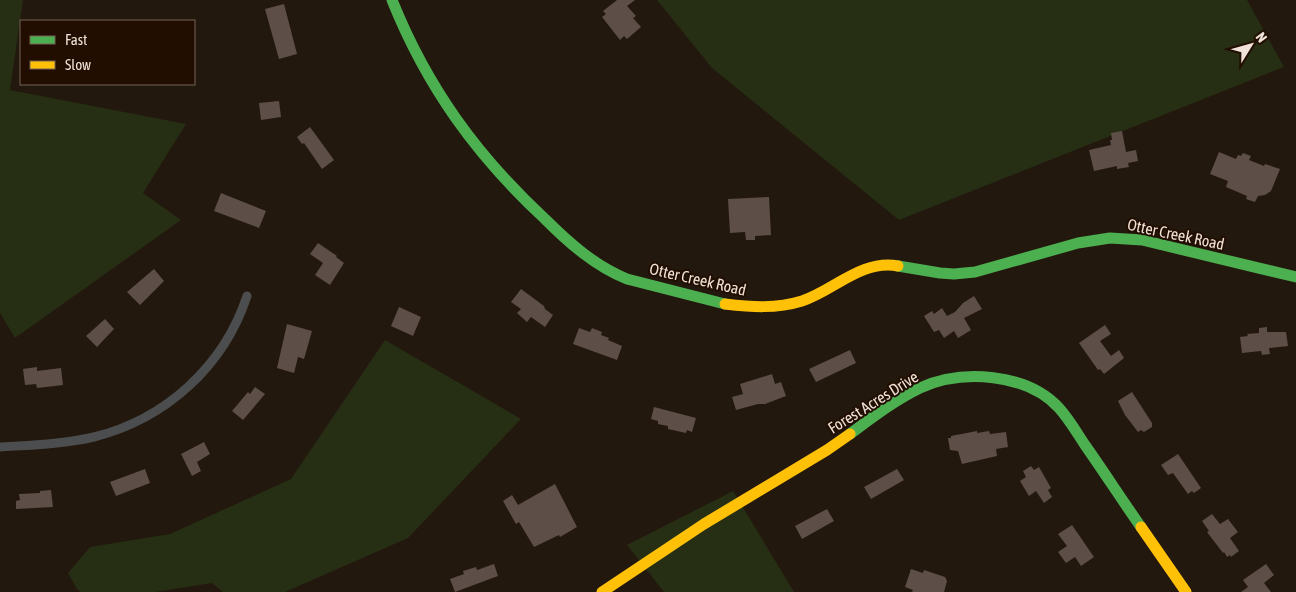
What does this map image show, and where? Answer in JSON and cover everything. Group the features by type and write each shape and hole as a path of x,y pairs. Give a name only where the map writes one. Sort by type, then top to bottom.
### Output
{"street":[{"name":"Otter Creek Road","path":"392,0 406,33 446,105 467,135 492,165 529,204 586,256 607,271 627,279 725,304 758,308 773,307 802,301 825,291 853,274 874,267 894,265 954,274 975,272 1078,243 1110,238 1142,240 1296,276"},
{"path":"0,447 42,444 95,436 126,426 161,408 193,383 224,347 235,327 247,296"},
{"name":"Forest Acres Drive","path":"602,592 716,516 820,454 917,390 942,381 958,378 994,378 1027,384 1041,392 1060,409 1186,592"}],"green space":[{"path":"0,0 23,0 10,90 186,124 143,193 181,220 15,338 0,313"},
{"path":"657,0 1247,0 1284,67 899,220 712,68"},
{"path":"385,340 521,419 408,538 285,592 223,592 212,583 155,592 81,592 77,589 68,573 90,547 170,534 291,479"},
{"path":"733,491 794,592 664,592 627,545"}],"building":[{"path":"617,0 635,0 627,6 636,16 633,18 641,27 627,39 624,36 620,40 602,17 606,14 603,11"},
{"path":"284,4 297,54 279,59 265,9"},
{"path":"279,101 281,117 261,120 259,103"},
{"path":"310,127 334,160 322,169 304,143 302,144 297,137"},
{"path":"1122,131 1126,152 1136,150 1138,161 1128,163 1129,167 1117,169 1117,166 1094,171 1089,150 1111,145 1111,133"},
{"path":"1219,152 1236,159 1238,155 1241,156 1243,153 1251,156 1249,160 1264,166 1265,164 1280,169 1271,191 1265,195 1258,196 1255,202 1246,199 1247,196 1226,187 1228,181 1210,174"},
{"path":"221,193 266,211 259,228 214,211"},
{"path":"769,197 771,235 755,236 755,240 746,240 745,232 730,233 728,199"},
{"path":"318,243 344,263 330,285 315,275 323,263 310,254"},
{"path":"154,269 164,281 140,305 127,292"},
{"path":"521,289 553,315 545,327 531,317 527,322 517,313 521,309 511,302"},
{"path":"974,296 982,309 964,318 971,330 958,338 954,331 944,338 939,330 934,332 924,316 932,311 934,314 942,308 947,316 955,312 963,303"},
{"path":"399,307 421,317 413,336 391,326"},
{"path":"105,319 114,329 97,347 86,336"},
{"path":"287,324 312,331 304,359 298,357 294,373 277,368"},
{"path":"1105,325 1111,334 1100,341 1111,356 1119,350 1124,358 1104,374 1100,369 1098,370 1079,343"},
{"path":"1267,327 1267,332 1286,332 1288,346 1269,348 1270,354 1262,355 1261,351 1242,353 1240,337 1259,333 1259,328"},
{"path":"579,328 590,332 592,328 602,332 601,335 609,338 608,340 622,346 617,360 573,344"},
{"path":"850,350 856,363 816,382 809,369"},
{"path":"37,367 37,371 61,368 63,385 37,388 36,384 25,385 23,369"},
{"path":"772,374 775,384 781,382 786,396 765,404 736,410 732,397 743,394 740,384"},
{"path":"255,387 265,394 243,420 232,411 248,392 250,394"},
{"path":"1132,392 1152,423 1152,427 1144,432 1141,430 1138,432 1125,415 1118,401"},
{"path":"654,407 696,418 692,432 687,430 686,433 668,429 668,426 658,424 658,421 651,419"},
{"path":"977,431 977,433 989,431 990,434 1006,432 1008,447 996,449 997,456 962,464 958,451 950,450 948,438"},
{"path":"204,442 210,454 197,462 201,471 192,476 181,454"},
{"path":"1178,454 1201,488 1194,493 1192,491 1188,494 1173,473 1168,475 1161,465"},
{"path":"1031,466 1034,470 1039,467 1051,488 1048,490 1052,497 1044,503 1036,491 1029,496 1020,481 1026,477 1023,471"},
{"path":"145,469 150,483 116,496 110,482"},
{"path":"897,469 904,480 871,499 864,487"},
{"path":"555,484 577,527 560,537 559,535 534,547 519,522 516,524 503,501 512,495 518,505"},
{"path":"51,490 53,507 16,509 16,501 20,500 19,494 40,493 40,491"},
{"path":"827,509 834,521 802,539 795,526"},
{"path":"1212,514 1220,524 1228,519 1238,532 1230,538 1239,551 1231,557 1230,555 1227,557 1223,553 1207,532 1209,531 1202,521"},
{"path":"1072,525 1094,557 1081,566 1075,557 1066,563 1058,552 1067,546 1058,534"},
{"path":"494,564 498,576 455,592 450,579 464,574 463,571 476,567 477,570"},
{"path":"1266,564 1274,575 1264,583 1271,592 1241,592 1248,587 1243,580"},
{"path":"911,569 923,573 924,570 945,577 947,581 944,592 912,592 913,590 905,587"}],"traffic: fast":[{"path":"392,0 421,62 438,91 475,145 520,195 563,237 593,261 627,279 725,304"},
{"path":"898,266 940,273 975,272 1078,243 1110,238 1142,240 1296,277"},
{"path":"850,434 902,398 920,388 937,382 955,378 974,377 1012,381 1030,387 1046,396 1059,408 1070,421 1141,527"}],"traffic: slow":[{"path":"725,304 764,307 792,304 814,296 860,271 885,265 898,266"},
{"path":"602,592 704,524 827,450 850,434"},
{"path":"1141,527 1186,592"}]}
